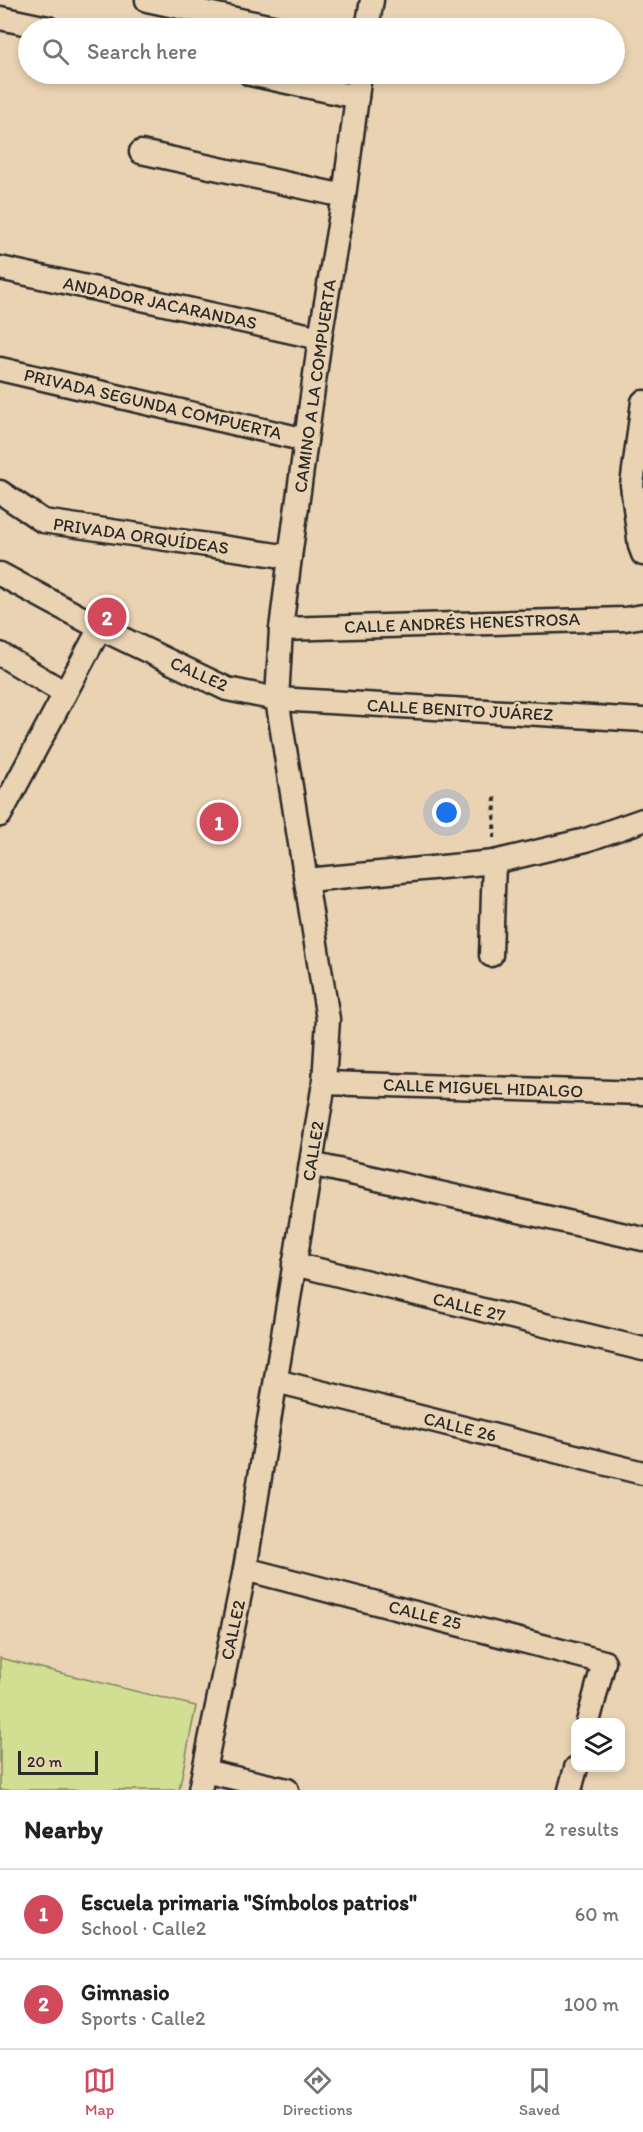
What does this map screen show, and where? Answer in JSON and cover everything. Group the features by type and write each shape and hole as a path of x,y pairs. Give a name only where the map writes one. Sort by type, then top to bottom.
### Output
{"street":[{"path":"147,0 231,18"},
{"path":"369,18 372,0"},
{"path":"0,18 18,22"},
{"path":"297,84 357,97"},
{"name":"CAMINO A LA COMPUERTA","path":"278,699 281,629 290,557 359,84"},
{"path":"141,152 344,196"},
{"name":"ANDADOR JACARANDAS","path":"0,268 320,338"},
{"name":"PRIVADA SEGUNDA COMPUERTA","path":"0,369 306,440"},
{"path":"643,402 632,485 643,554"},
{"name":"PRIVADA ORQUÍDEAS","path":"0,492 43,522 290,557"},
{"name":"CALLE2","path":"0,574 100,628 227,689 278,699 328,1019 324,1083 245,1569 202,1780"},
{"name":"CALLE ANDRÉS HENESTROSA","path":"281,629 626,619 643,616"},
{"path":"0,815 100,628"},
{"path":"0,654 65,693"},
{"name":"CALLE BENITO JUÁREZ","path":"278,699 643,720"},
{"path":"307,880 494,862 586,840 643,820"},
{"path":"491,955 494,862"},
{"name":"CALLE MIGUEL HIDALGO","path":"324,1083 643,1093"},
{"path":"311,1164 643,1239"},
{"name":"CALLE 27","path":"294,1264 643,1349"},
{"name":"CALLE 26","path":"276,1381 643,1473"},
{"name":"CALLE 25","path":"245,1569 604,1662 589,1718"},
{"path":"570,1790 575,1772"},
{"path":"202,1780 287,1790"}],"path":[{"path":"494,862 495,794"}],"green space":[{"path":"0,1658 196,1706 179,1790 0,1790"}],"place":[{"name":"Gimnasio","path":"107,617"},
{"name":"Escuela primaria \"Símbolos patrios\"","path":"219,822"}]}
